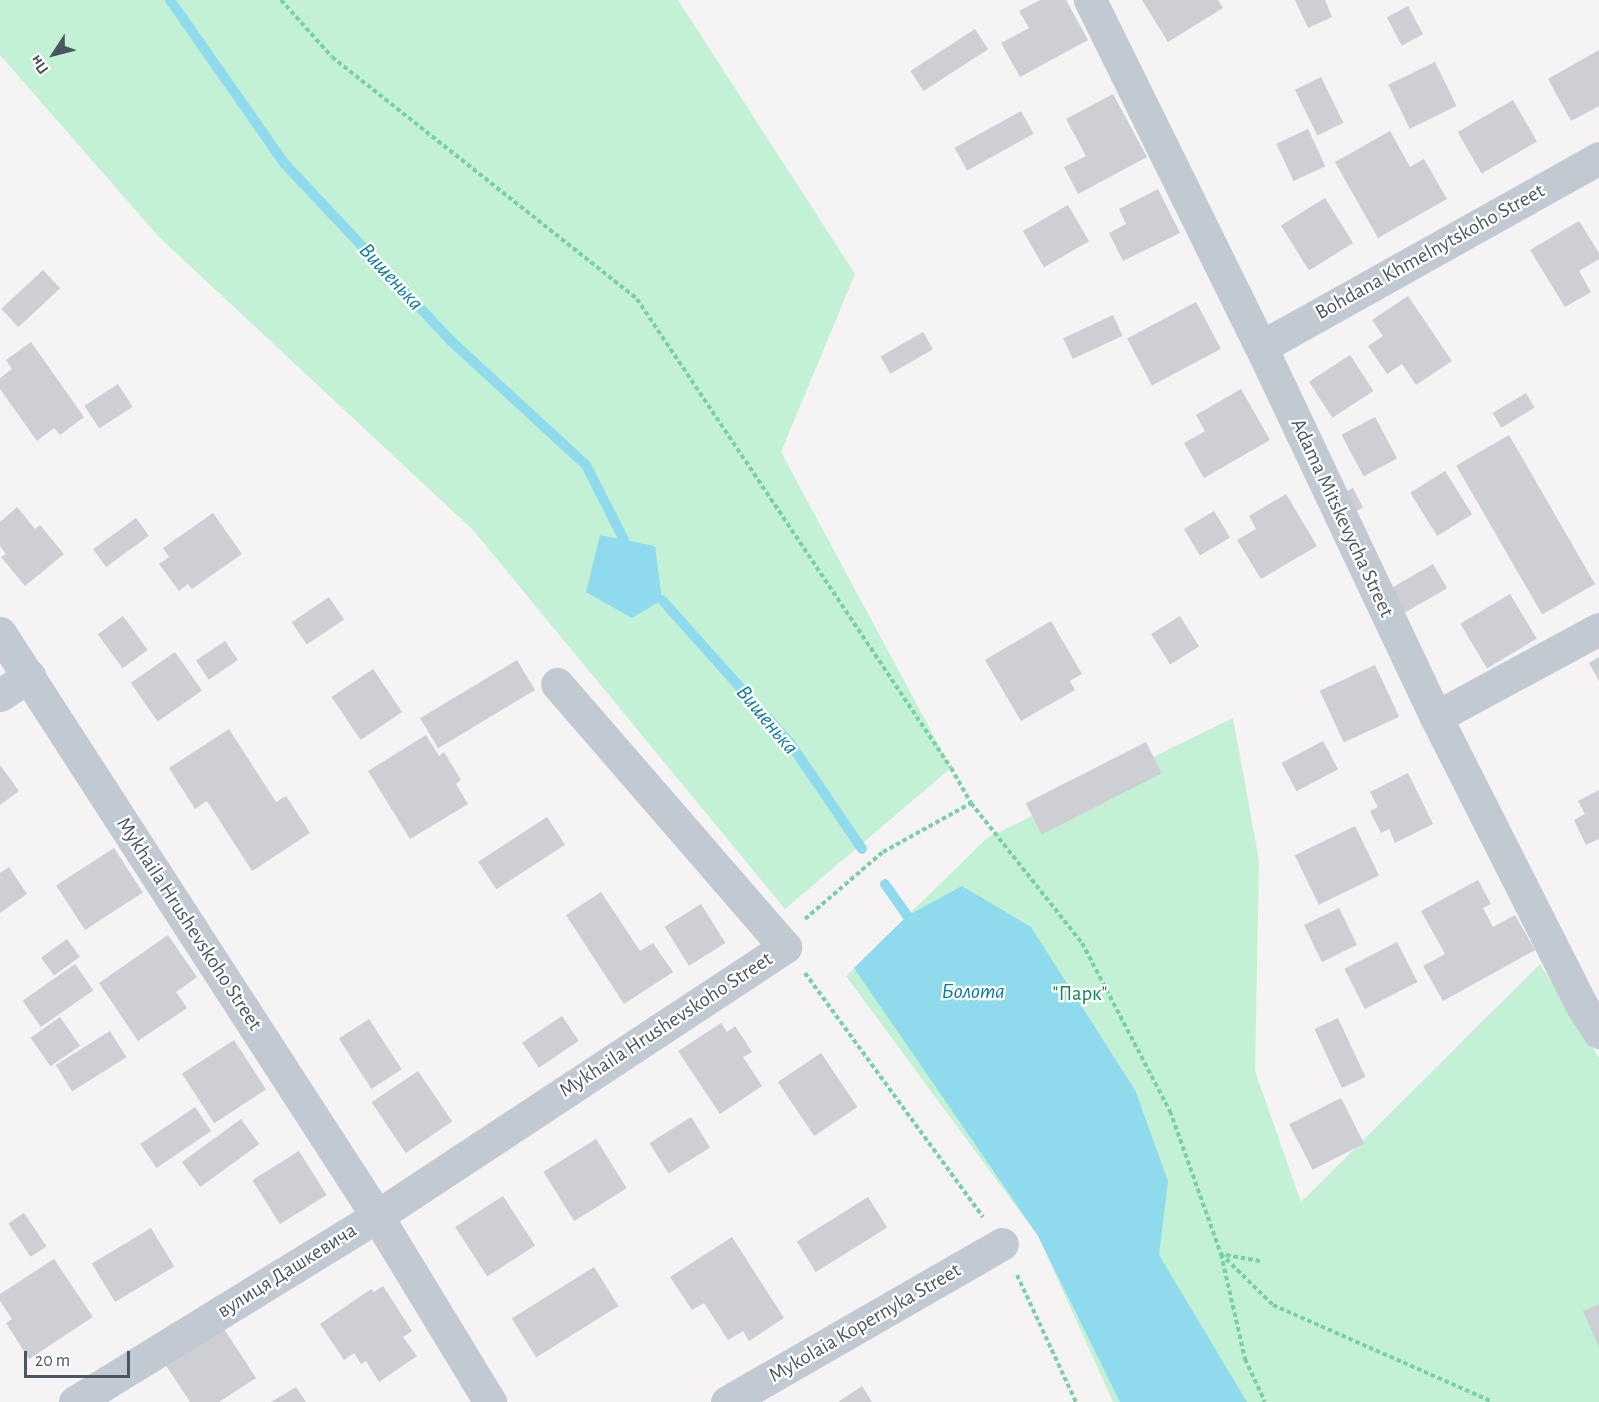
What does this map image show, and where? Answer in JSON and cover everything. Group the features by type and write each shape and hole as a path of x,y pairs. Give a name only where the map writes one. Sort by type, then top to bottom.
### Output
{"street":[{"name":"Adama Mitskevycha Street","path":"1090,0 1261,347 1436,717 1582,1006 1599,1032"},
{"name":"Bohdana Khmelnytskoho Street","path":"1261,347 1599,158"},
{"path":"1436,717 1599,628"},
{"name":"Mykhaila Hrushevskoho Street","path":"0,633 377,1216 490,1402"},
{"path":"0,695 29,676"},
{"name":"Mykhaila Hrushevskoho Street","path":"377,1216 785,947 558,684"},
{"name":"вулиця Дашкевича","path":"75,1402 377,1216"},
{"name":"Mykolaia Kopernyka Street","path":"727,1402 1002,1244"}],"path":[{"path":"281,0 332,57 637,299 944,758 971,803 1082,943 1170,1111 1221,1254 1245,1359 1264,1402"},
{"path":"971,803 884,852 801,922 785,947 1002,1244 1076,1402"},
{"path":"1221,1254 1260,1261"},
{"path":"1221,1254 1273,1305 1493,1402"}],"green space":[{"path":"0,0 678,0 855,274 781,452 951,768 785,909 473,530 159,237 0,55"},
{"name":"\"Парк\"","path":"1233,718 1259,860 1255,1071 1301,1202 1540,964 1599,1058 1599,1402 1113,1402 1038,1236 846,976 987,838"}],"water":[{"path":"600,535 655,546 662,600 632,618 586,592"},
{"name":"Болота","path":"962,886 1031,927 1135,1090 1168,1181 1159,1255 1247,1402 1120,1402 1038,1236 854,968 907,916"}],"building":[{"path":"1040,0 1066,0 1088,40 1020,77 1001,43 1029,28 1019,11"},
{"path":"1142,0 1218,0 1223,8 1168,42"},
{"path":"1295,0 1325,0 1332,17 1308,28"},
{"path":"1408,6 1423,34 1402,46 1387,17"},
{"path":"975,29 988,49 923,91 910,71"},
{"path":"1599,50 1599,106 1571,121 1548,79"},
{"path":"1435,62 1456,106 1410,129 1388,85"},
{"path":"1321,77 1343,123 1317,136 1295,90"},
{"path":"1113,94 1147,157 1078,194 1064,167 1086,156 1066,119"},
{"path":"1513,100 1537,142 1482,174 1458,132"},
{"path":"1021,111 1034,134 967,171 955,148"},
{"path":"1308,129 1325,166 1294,181 1276,144"},
{"path":"1390,131 1410,167 1424,159 1447,199 1378,238 1335,162"},
{"path":"1158,189 1180,233 1123,261 1109,233 1126,224 1119,209"},
{"path":"1325,198 1353,243 1309,271 1281,226"},
{"path":"1068,205 1089,241 1044,267 1023,231"},
{"path":"1579,221 1599,253 1599,259 1579,271 1591,292 1565,307 1530,250"},
{"path":"43,270 60,288 18,327 1,309"},
{"path":"1408,296 1452,361 1416,385 1402,364 1387,374 1368,346 1383,336 1372,320"},
{"path":"1196,302 1221,349 1152,385 1127,339"},
{"path":"1113,315 1123,336 1073,359 1063,338"},
{"path":"923,332 933,349 891,374 881,356"},
{"path":"31,342 84,417 60,435 54,428 37,441 0,389 0,378 12,369 6,360"},
{"path":"1350,355 1373,391 1332,418 1309,382"},
{"path":"118,384 133,407 99,428 84,406"},
{"path":"1241,389 1270,440 1204,478 1184,443 1205,431 1196,415"},
{"path":"1526,393 1535,408 1501,428 1493,413"},
{"path":"1375,417 1397,458 1364,476 1341,435"},
{"path":"1509,435 1595,584 1542,614 1456,466"},
{"path":"1445,471 1472,514 1437,536 1410,493"},
{"path":"1353,488 1363,508 1353,513 1343,493"},
{"path":"1286,494 1317,546 1261,579 1237,540 1256,529 1249,516"},
{"path":"17,507 35,529 40,525 64,554 25,586 1,557 6,554 0,546 0,522"},
{"path":"1214,511 1230,538 1200,556 1184,529"},
{"path":"213,513 242,554 192,589 188,584 179,591 159,564 169,557 163,548"},
{"path":"136,518 149,536 106,567 93,549"},
{"path":"1433,564 1447,588 1405,613 1391,588"},
{"path":"1510,594 1537,639 1487,668 1460,624"},
{"path":"329,597 344,619 307,645 292,622"},
{"path":"123,616 148,650 123,668 98,634"},
{"path":"1180,616 1199,647 1170,665 1151,634"},
{"path":"1051,621 1082,674 1070,681 1075,690 1021,721 985,660"},
{"path":"225,641 238,660 209,680 196,661"},
{"path":"175,652 202,691 158,721 131,683"},
{"path":"1599,657 1599,681 1589,663"},
{"path":"517,660 535,690 438,748 420,718"},
{"path":"1375,665 1399,717 1344,742 1320,691"},
{"path":"373,669 402,712 361,740 332,697"},
{"path":"229,729 276,802 286,796 310,833 252,871 207,801 195,809 169,768"},
{"path":"426,735 439,756 444,752 461,780 456,784 468,804 410,839 368,771"},
{"path":"1323,741 1338,769 1297,791 1282,763"},
{"path":"1146,742 1162,773 1042,834 1026,803"},
{"path":"0,765 19,791 0,805"},
{"path":"1408,773 1433,824 1395,843 1389,829 1381,833 1370,811 1378,807 1370,792"},
{"path":"1599,790 1599,839 1586,845 1574,820 1585,814 1578,801"},
{"path":"547,817 565,845 496,889 478,862"},
{"path":"1355,826 1379,875 1319,905 1295,855"},
{"path":"114,848 143,892 85,930 56,886"},
{"path":"9,867 27,894 0,913 0,873"},
{"path":"1478,880 1491,904 1483,908 1493,927 1515,915 1535,950 1443,1001 1423,966 1445,954 1421,911"},
{"path":"601,892 640,951 653,943 673,972 624,1004 566,915"},
{"path":"701,904 725,943 689,966 665,927"},
{"path":"1339,908 1357,945 1322,962 1304,925"},
{"path":"168,935 197,977 176,992 187,1008 138,1041 99,983"},
{"path":"67,939 80,957 54,976 41,958"},
{"path":"1397,942 1417,982 1365,1009 1344,969"},
{"path":"75,964 93,990 41,1027 23,1001"},
{"path":"562,1016 579,1041 539,1068 522,1043"},
{"path":"60,1017 80,1046 51,1066 31,1038"},
{"path":"1338,1018 1365,1077 1342,1088 1314,1029"},
{"path":"369,1019 402,1069 371,1089 339,1039"},
{"path":"721,1023 727,1032 735,1026 752,1052 743,1057 762,1086 720,1114 678,1051"},
{"path":"110,1031 126,1057 72,1091 56,1065"},
{"path":"234,1040 266,1089 214,1123 182,1074"},
{"path":"821,1053 857,1107 814,1136 778,1082"},
{"path":"418,1071 452,1122 406,1153 372,1102"},
{"path":"1341,1098 1364,1143 1312,1170 1289,1124"},
{"path":"195,1107 211,1131 157,1168 140,1144"},
{"path":"691,1117 710,1148 669,1173 649,1143"},
{"path":"241,1119 259,1144 200,1187 182,1162"},
{"path":"596,1139 627,1188 574,1221 543,1172"},
{"path":"299,1151 327,1195 280,1224 252,1180"},
{"path":"503,1196 535,1245 487,1277 455,1227"},
{"path":"868,1197 887,1228 816,1272 797,1242"},
{"path":"24,1213 46,1246 31,1257 8,1224"},
{"path":"151,1228 174,1267 115,1302 92,1264"},
{"path":"732,1237 784,1318 749,1341 743,1331 728,1340 704,1303 692,1310 670,1277"},
{"path":"54,1259 93,1317 29,1359 6,1323 12,1319 0,1301 0,1294"},
{"path":"594,1267 618,1306 536,1357 512,1318"},
{"path":"383,1286 412,1331 403,1337 417,1356 379,1382 366,1361 361,1364 354,1353 344,1360 320,1324 371,1289 374,1292"},
{"path":"1599,1304 1599,1347 1583,1311"},
{"path":"222,1326 256,1378 219,1402 190,1402 165,1364"},
{"path":"862,1386 872,1402 838,1402"},
{"path":"296,1387 306,1402 271,1402"}],"waterway":[{"name":"Вишенька","path":"170,0 284,163 450,340 586,465 624,540"},
{"name":"Вишенька","path":"662,600 790,743 862,849"},
{"name":"Вишенька","path":"885,884 907,916"}]}
